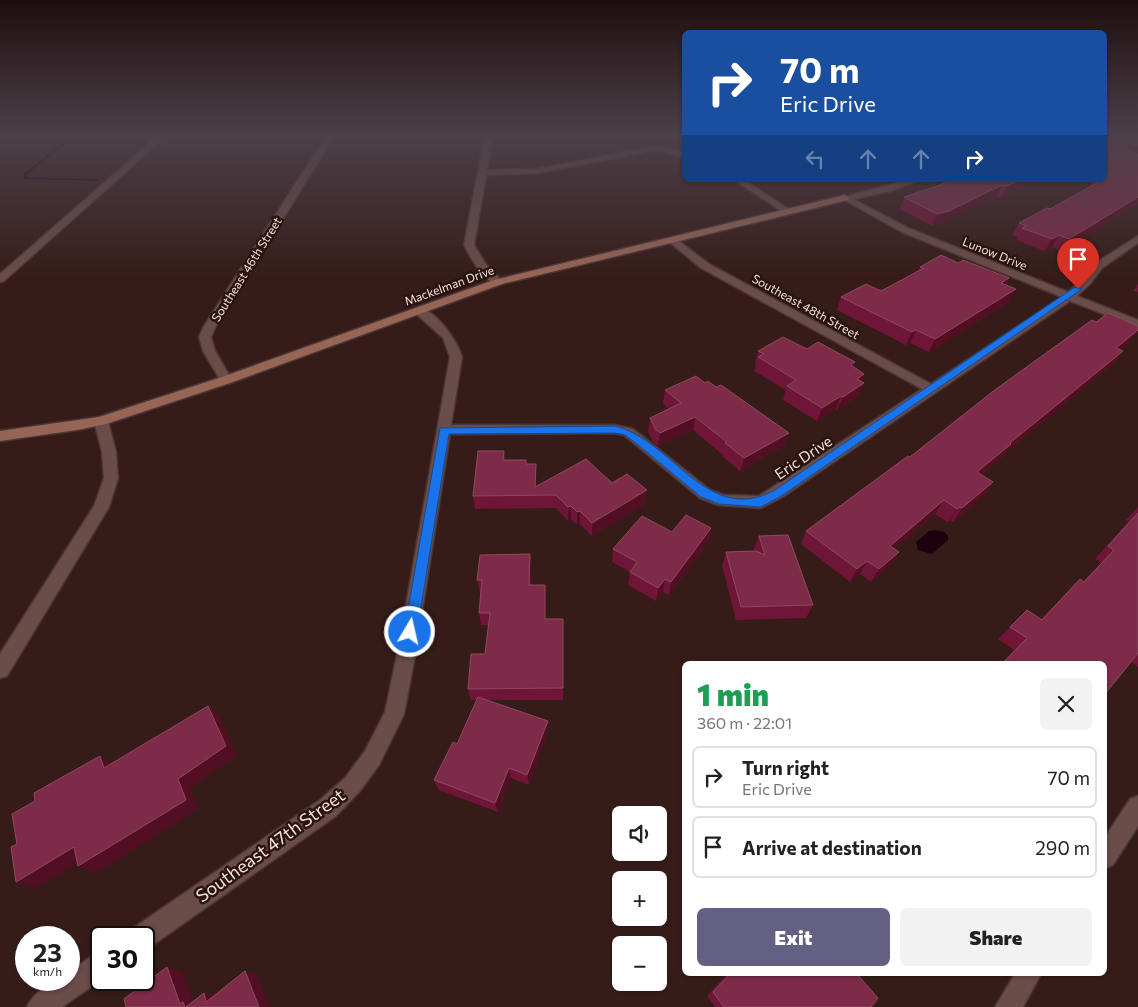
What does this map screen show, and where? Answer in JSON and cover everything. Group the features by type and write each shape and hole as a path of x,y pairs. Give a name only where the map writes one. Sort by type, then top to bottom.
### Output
{"street":[{"path":"0,279 110,182"},
{"name":"Southeast 46th Street","path":"226,380 209,351 205,337 210,326 301,182"},
{"path":"480,182 469,245 483,268 498,282"},
{"path":"741,182 789,212"},
{"name":"Mackelman Drive","path":"0,436 101,421 226,380 498,282 888,189 908,182"},
{"name":"Lunow Drive","path":"845,198 897,226 1138,324"},
{"name":"Eric Drive","path":"444,430 615,429 628,432 705,494 724,501 761,502 779,492 1070,296 1086,282 1098,266 1138,239"},
{"name":"Southeast 48th Street","path":"672,240 706,266 932,389"},
{"name":"Southeast 47th Street","path":"155,928 328,808 352,785 372,758 394,714 407,650 456,357 454,346 446,333 419,311"},
{"path":"0,670 101,507 110,478 109,452 101,421"},
{"path":"1107,854 1138,807"},
{"path":"40,1007 90,973"},
{"path":"1008,1007 1028,976"}],"shaded area":[{"path":"929,531 944,532 948,536 948,540 932,554 918,550 916,542"}],"building":[{"path":"946,182 1016,182 1007,186 1002,185 949,211 937,214 904,197"},
{"path":"1098,182 1138,182 1138,197 1069,239 1059,235 1052,239 1022,228 1027,226 1019,223 1047,208 1050,209"},
{"path":"941,255 958,263 963,260 1009,278 1001,283 1016,289 935,339 916,330 912,332 841,297 866,284 881,291 924,268 920,267"},
{"path":"1108,313 1138,326 1138,330 1116,348 1123,351 977,472 993,482 962,508 959,507 957,509 944,500 890,546 899,552 879,569 867,561 857,569 806,531 908,456 910,457 996,389 1092,320 1096,322"},
{"path":"783,337 807,349 818,342 855,362 851,365 864,374 857,379 864,383 822,408 787,386 796,380 758,357 764,354 758,351"},
{"path":"696,376 705,383 708,381 716,387 721,385 789,433 744,458 695,417 660,433 656,430 650,418 681,403 665,390"},
{"path":"478,451 504,451 503,460 526,460 526,464 536,464 535,487 586,459 612,483 627,474 647,490 592,523 580,511 577,512 571,506 568,507 556,495 473,496"},
{"path":"1138,513 1138,653 1107,692 1107,661 1005,661 1027,638 1010,627 1027,610 1042,620 1080,579 1084,582 1114,550 1108,546"},
{"path":"686,515 711,528 671,582 665,579 658,588 630,572 637,562 613,549 642,516 672,532"},
{"path":"788,535 813,605 741,607 726,552 756,551 765,555 759,536"},
{"path":"530,554 529,585 545,585 545,619 563,619 563,688 468,689 471,654 485,654 490,613 479,613 482,580 477,580 480,555"},
{"path":"478,697 548,721 527,775 509,768 495,803 434,780 453,742 457,744"},
{"path":"208,706 226,746 178,779 186,800 78,866 74,847 16,882 11,847 17,844 12,814 35,801 34,793 100,756 104,768"},
{"path":"167,967 180,1004 183,1002 185,1007 126,1007 124,999 135,991 155,991 155,976"},
{"path":"245,971 259,1007 186,1007 204,993 206,1002"},
{"path":"728,976 859,976 878,998 871,1007 724,1007 713,992"}],"route":[{"path":"410,632 444,430 615,429 628,432 705,494 724,501 742,503 761,502 779,492 1078,289"}]}
